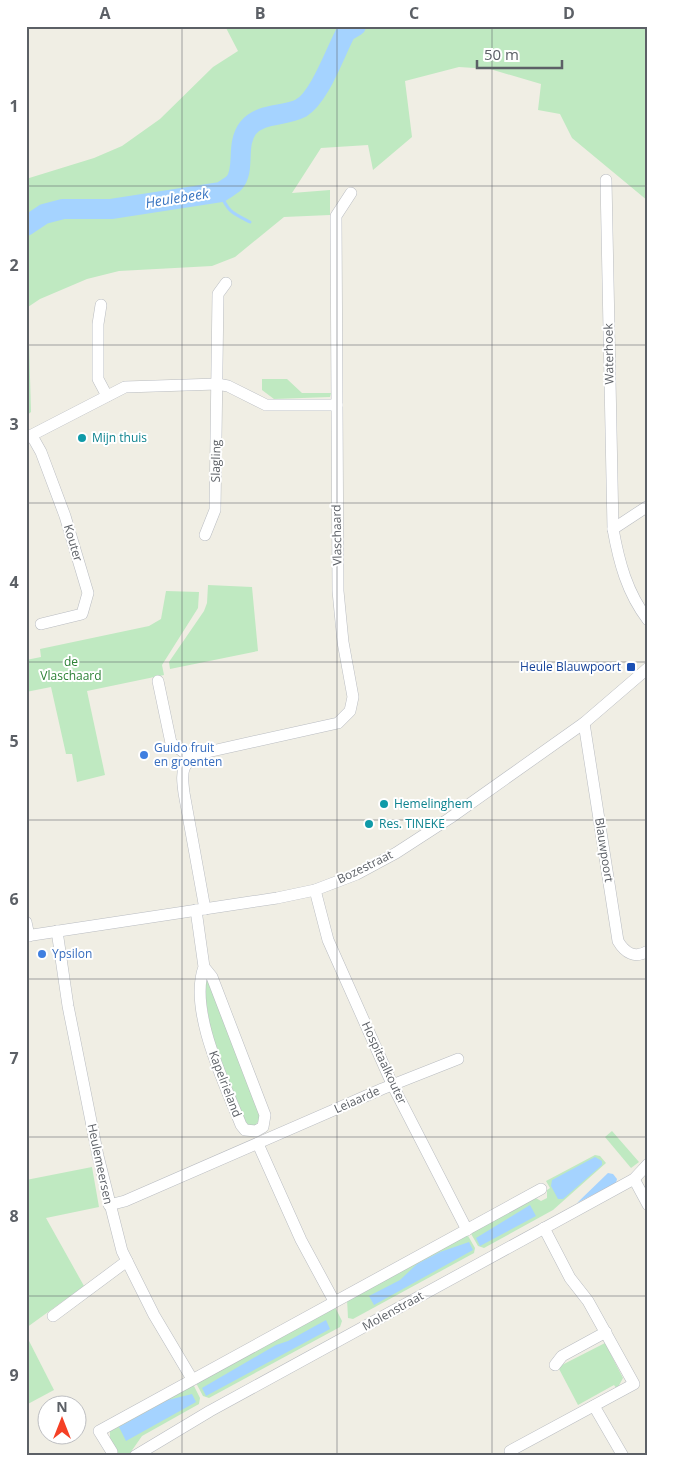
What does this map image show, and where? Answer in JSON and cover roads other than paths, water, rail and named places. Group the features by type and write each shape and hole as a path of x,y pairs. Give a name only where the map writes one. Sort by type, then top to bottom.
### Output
{"street":[{"name":"Waterhoek","path":"606,180 613,529 618,558 627,585 648,620"},
{"name":"Vlaschaard","path":"192,758 215,750 338,724 350,711 353,697 343,642 338,591 336,216 351,193"},
{"name":"Slagling","path":"204,535 215,510 218,294 226,283"},
{"path":"101,305 98,324 98,380 107,396"},
{"path":"29,437 125,387 143,385 217,384 228,386 266,405 337,405"},
{"name":"Kouter","path":"29,437 41,452 65,516 88,592 82,614 41,624"},
{"path":"613,529 648,506"},
{"name":"Bozestraat","path":"28,936 200,910 315,890 357,874 404,848 450,818 584,723 648,668"},
{"path":"158,681 172,743 192,758 184,766 182,776 200,910"},
{"name":"Blauwpoort","path":"584,723 618,941 623,950 632,954 641,955 648,951"},
{"name":"Hospitaalkouter","path":"315,890 328,940 393,1086 467,1230"},
{"name":"Kapelrieland","path":"200,910 204,967 200,986 203,1016 209,1043 241,1125 245,1130 256,1130 262,1127 265,1115 212,977 204,967"},
{"path":"26,922 28,936"},
{"name":"Heulemeersen","path":"58,931 68,1006 109,1205 122,1251 154,1316 192,1379"},
{"name":"Leiaarde","path":"109,1205 124,1201 382,1089 458,1059"},
{"path":"258,1144 301,1240 334,1301"},
{"name":"Molenstraat","path":"135,1456 210,1411 634,1179 648,1164"},
{"path":"634,1179 648,1205"},
{"path":"112,1452 99,1431 541,1189"},
{"path":"510,1451 634,1384 588,1301 570,1278 544,1228"},
{"path":"53,1316 127,1262"},
{"path":"555,1365 562,1356 606,1332"},
{"path":"594,1406 623,1456"}],"water":[{"path":"595,1157 602,1161 602,1165 563,1199 558,1199 551,1186 552,1180"},
{"path":"608,1173 613,1174 617,1179 616,1183 577,1203"},
{"path":"530,1205 536,1216 480,1246 476,1238"},
{"path":"469,1242 473,1250 374,1305 369,1296 400,1280 417,1264 440,1252"},
{"path":"326,1320 330,1329 206,1396 202,1388 276,1345 288,1341"},
{"path":"192,1394 196,1402 126,1441 119,1427 168,1400"}],"waterway":[{"name":"Heulebeek","path":"26,226 44,214 63,209 111,209 221,192 238,178 242,142 248,128 259,119 294,111 308,102 321,84 346,32 356,26"},
{"path":"219,192 231,211 250,222"}],"place":[{"name":"Mijn thuis","path":"82,438"},
{"name":"Heule Blauwpoort","path":"631,667"},
{"name":"Guido fruit en groenten","path":"144,755"},
{"name":"Hemelinghem","path":"384,804"},
{"name":"Res. TINEKE","path":"369,824"},
{"name":"Ypsilon","path":"42,954"}],"park label":[{"name":"de Vlaschaard","path":"71,669"}]}
